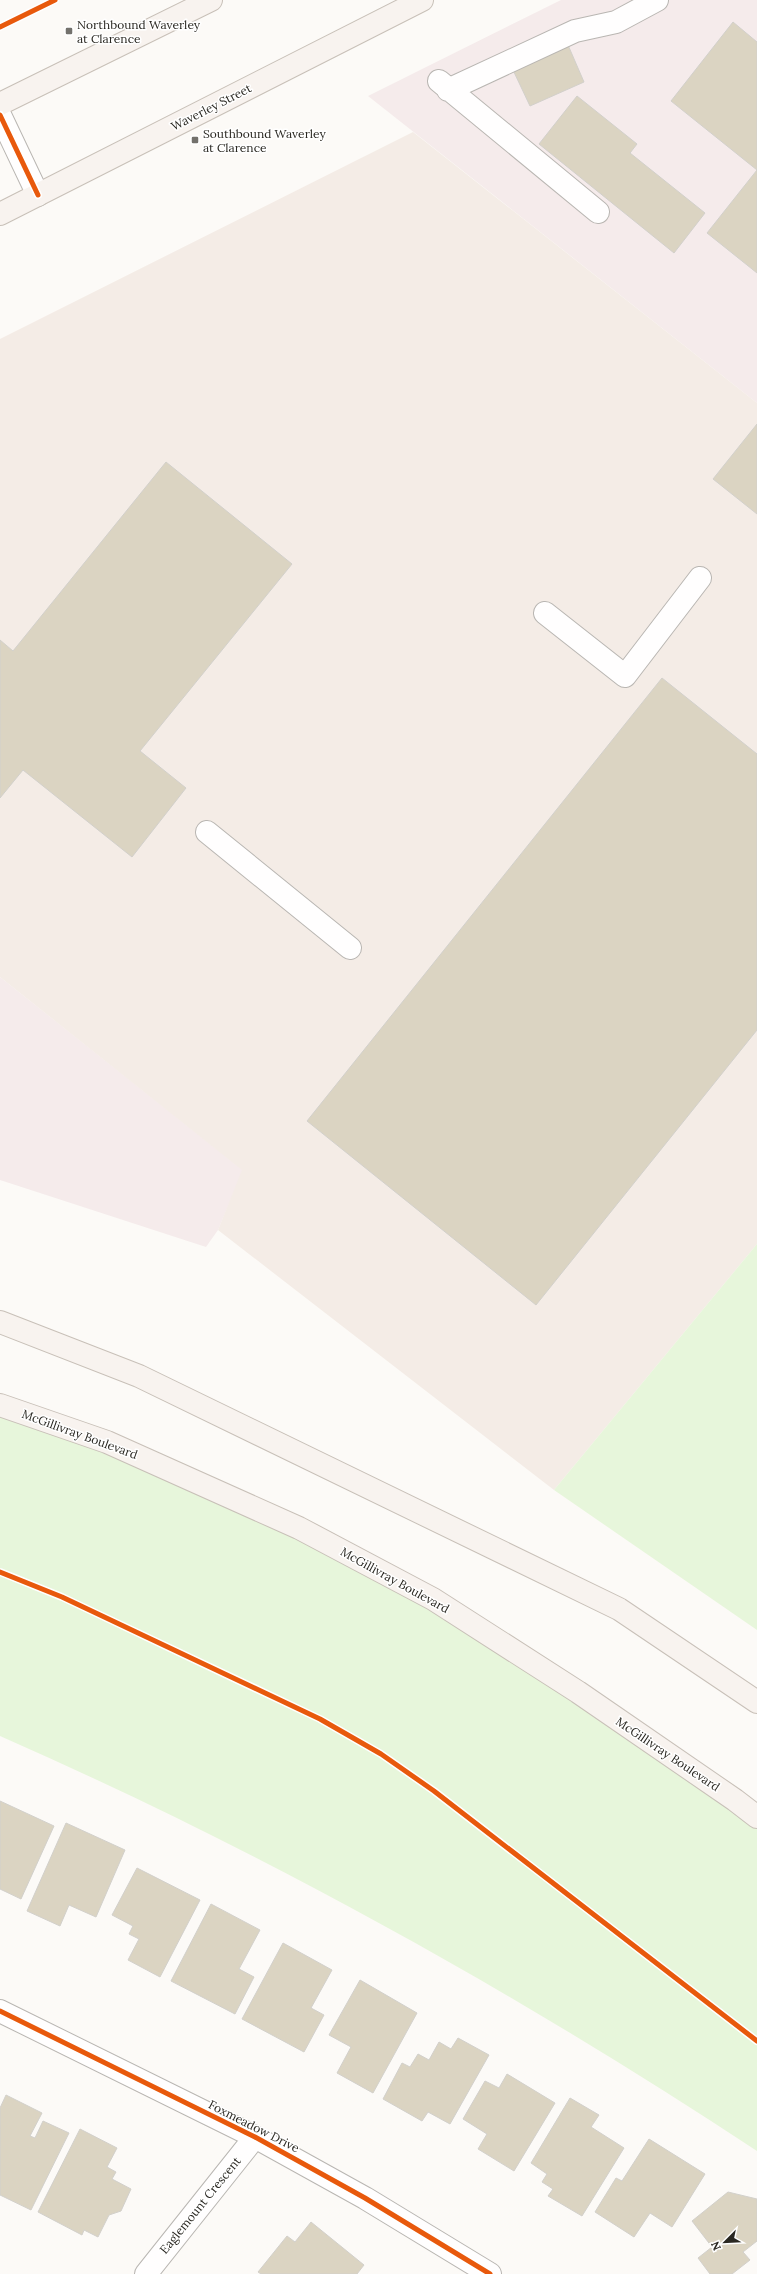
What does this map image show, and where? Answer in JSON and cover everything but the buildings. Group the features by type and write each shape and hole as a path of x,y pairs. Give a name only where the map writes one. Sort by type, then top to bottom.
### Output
{"main road":[{"path":"0,104 211,0"},
{"name":"Waverley Street","path":"0,214 422,0"},
{"path":"0,1322 139,1376 619,1609 757,1702"},
{"name":"McGillivray Boulevard","path":"0,1405 107,1442 299,1528 433,1599 585,1697 735,1800 757,1817"}],"street":[{"path":"598,212 443,85 575,31 616,22 658,0"},
{"path":"0,115 38,195"},
{"path":"545,613 625,676 700,578"},
{"path":"207,832 350,948"},
{"name":"Foxmeadow Drive","path":"0,2011 255,2137 365,2198 490,2274"},
{"name":"Eaglemount Crescent","path":"146,2274 255,2137"}],"shaded area":[{"path":"561,0 757,0 757,403 368,96"},
{"path":"413,132 757,403 757,1244 554,1490 218,1230 242,1170 0,977 0,339"},
{"path":"0,977 243,1170 218,1230 206,1247 0,1180"}],"green space":[{"path":"757,1244 757,1630 554,1490"},
{"path":"0,1405 433,1599 757,1817 757,2151 574,2035 387,1927 196,1827 0,1736"}],"cycle path":[{"path":"0,27 55,0"},
{"path":"0,115 38,195"},
{"path":"0,1572 62,1597 320,1719 381,1754 434,1791 757,2041"},
{"path":"0,2011 255,2137 365,2198 490,2274"}],"place":[{"name":"Northbound Waverley at Clarence","path":"69,31"},
{"name":"Southbound Waverley at Clarence","path":"195,140"}]}
